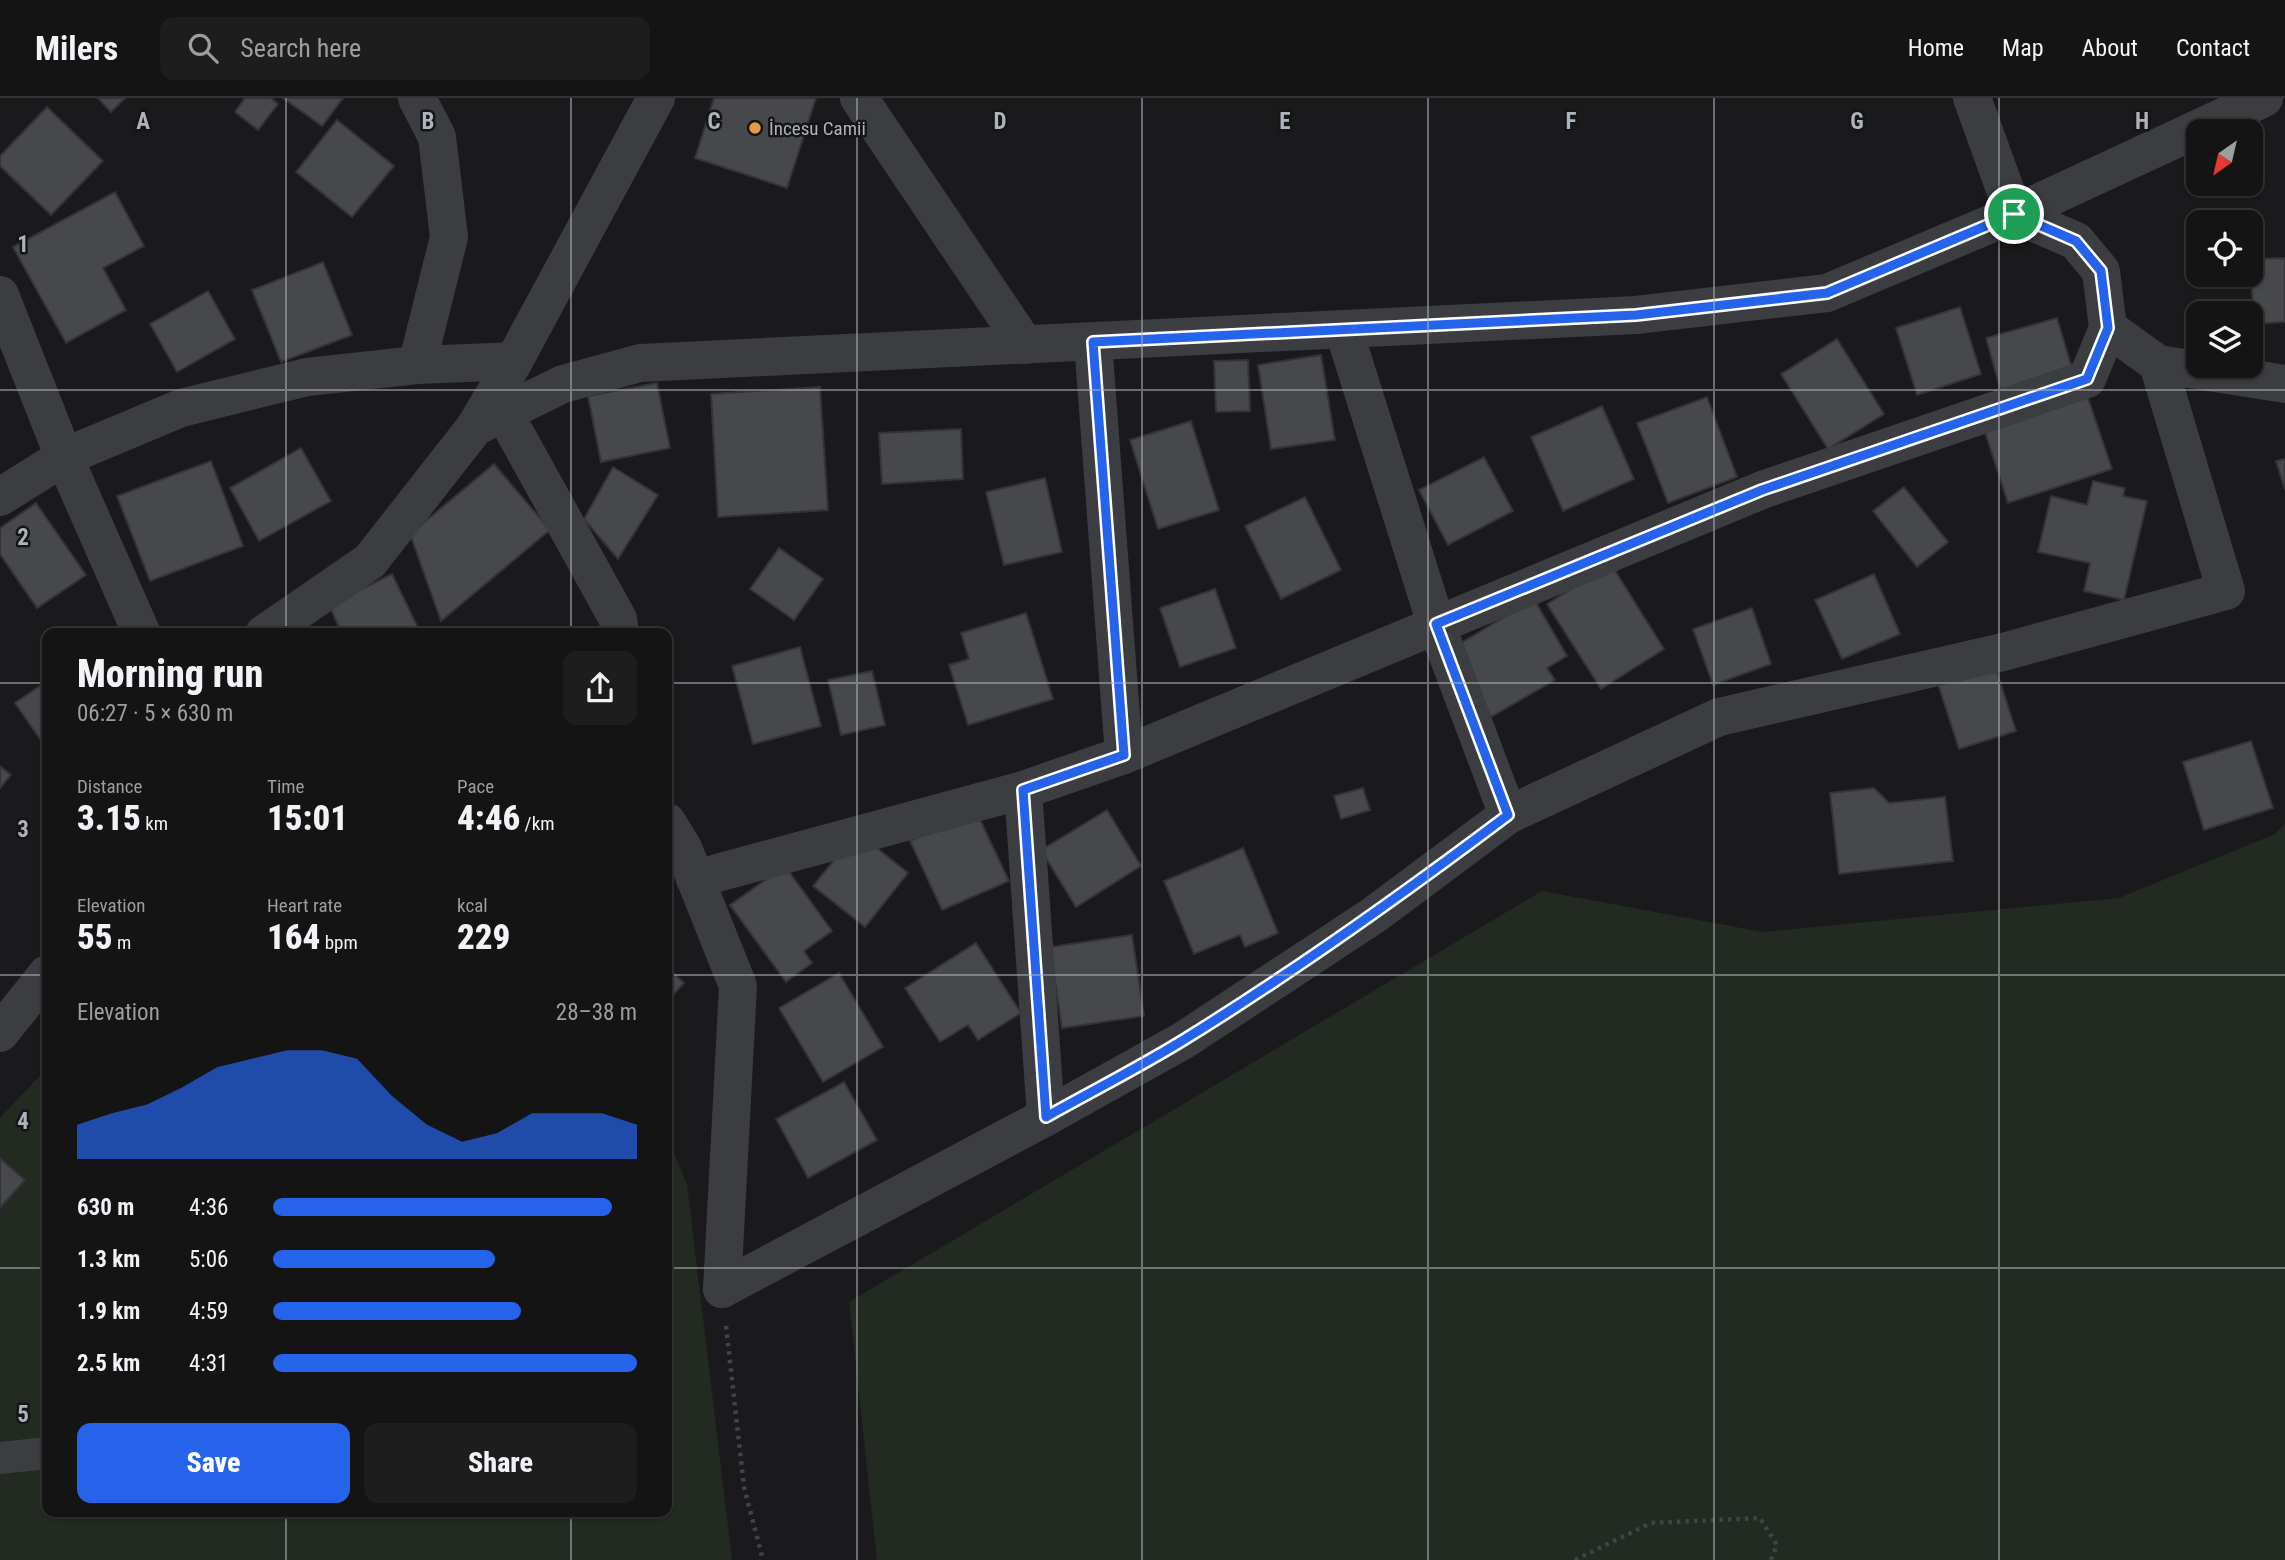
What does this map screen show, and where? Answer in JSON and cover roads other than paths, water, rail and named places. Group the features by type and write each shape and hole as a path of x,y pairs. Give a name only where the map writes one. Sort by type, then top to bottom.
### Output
{"street":[{"path":"416,98 437,137 449,237 417,365"},
{"path":"273,628 370,561 489,420 514,361 656,98"},
{"path":"859,98 1025,345"},
{"path":"695,879 1023,790 1124,755 1762,490 2087,379 2108,328 2101,271 2076,241 2014,214 1972,98"},
{"path":"489,420 563,384 640,363 1636,315 1827,293 2014,214 2264,98"},
{"path":"0,295 64,457 139,628"},
{"path":"2108,328 2158,364 2285,384"},
{"path":"1345,331 1436,624 1508,815"},
{"path":"1093,342 1124,755"},
{"path":"0,497 64,457 181,408 307,377 417,365 514,361"},
{"path":"672,830 683,848 738,986 722,1289 1046,1117 1184,1040 1329,945 1508,815 1719,717 2003,652 2226,592 2158,364"},
{"path":"489,420 618,619 619,628"},
{"path":"1023,790 1046,1117"},
{"path":"0,1033 42,981"},
{"path":"0,1458 42,1454"}],"place":[{"name":"İncesu Camii","path":"755,128"}]}
